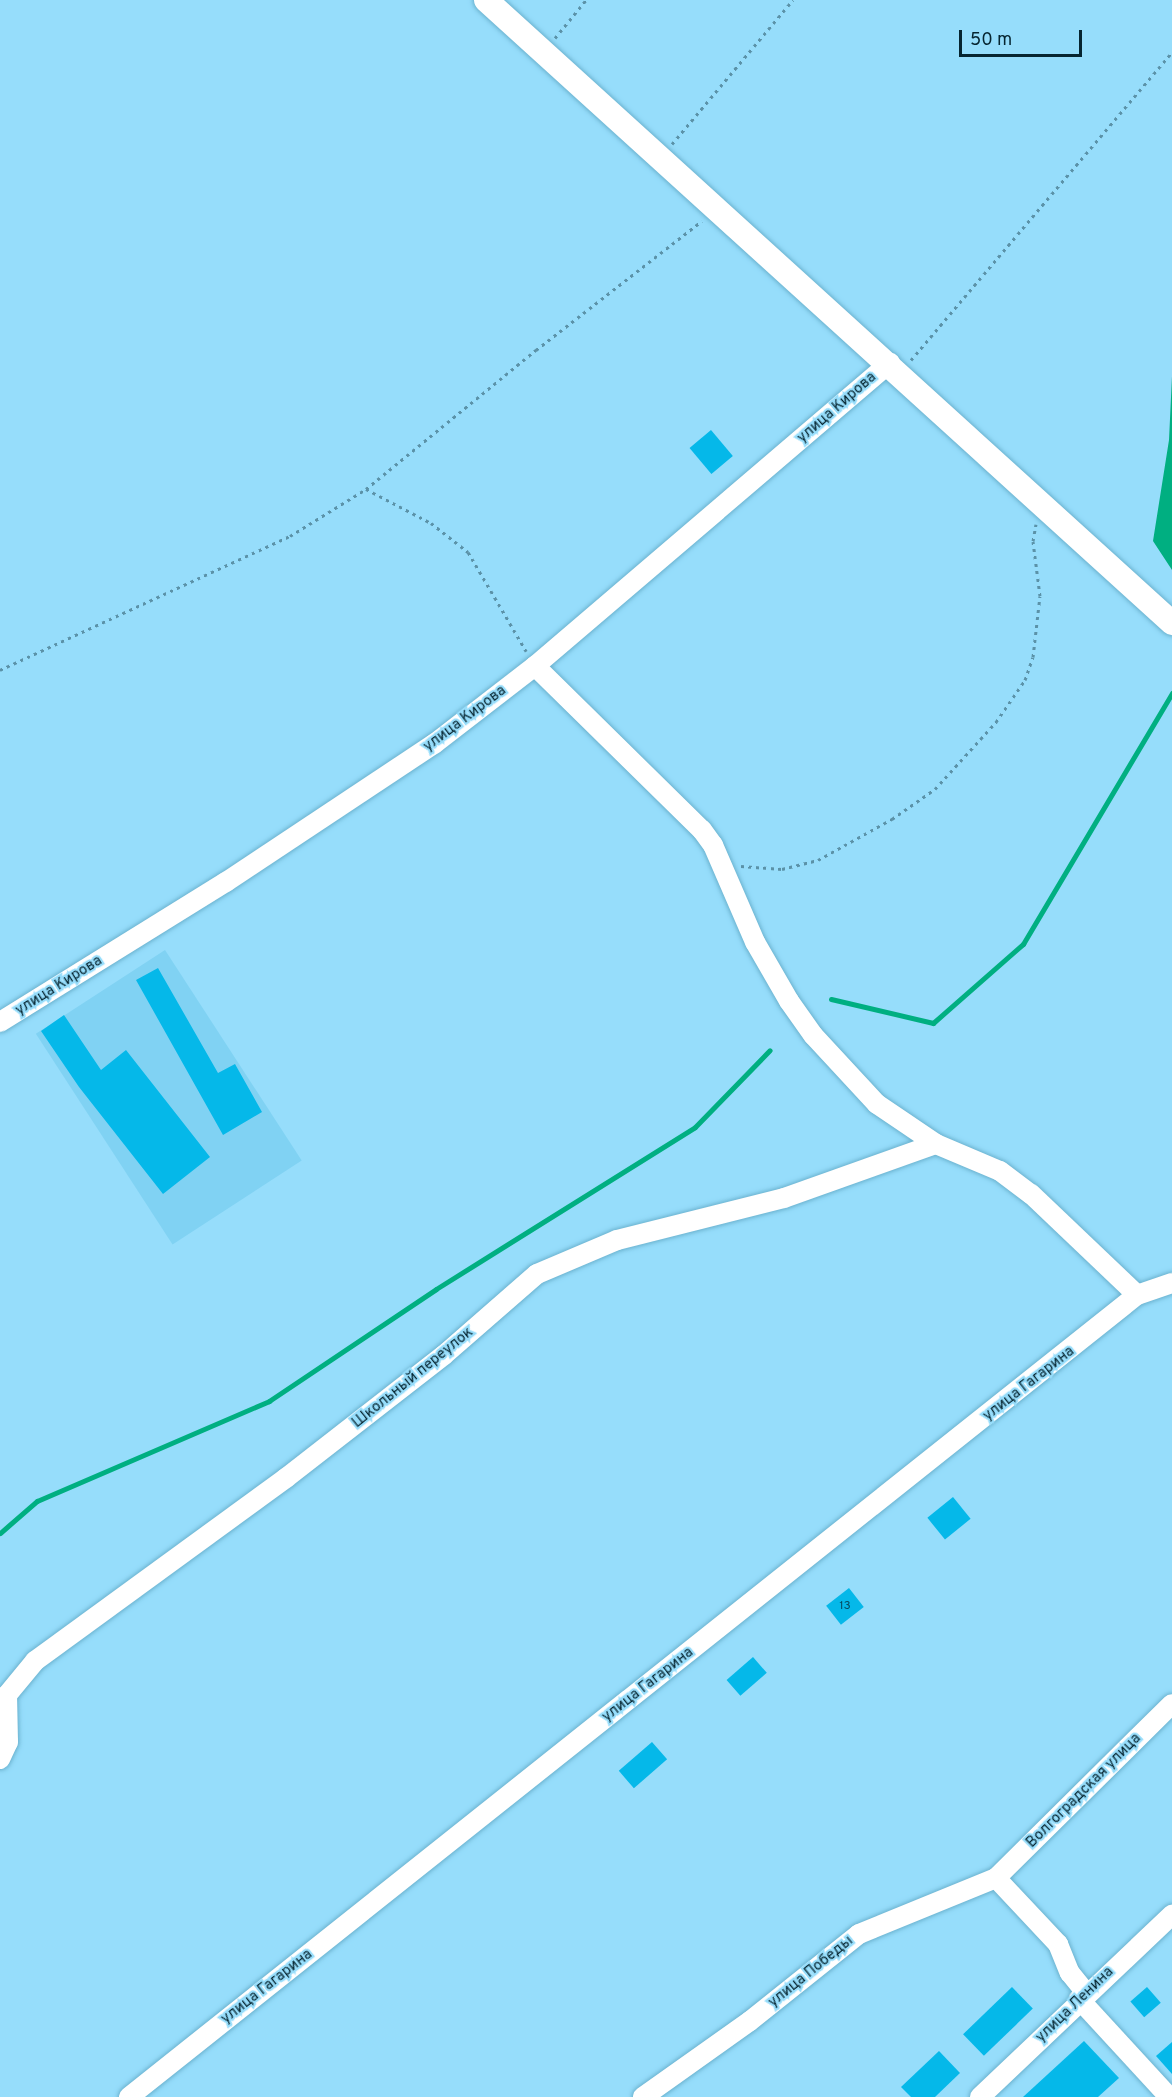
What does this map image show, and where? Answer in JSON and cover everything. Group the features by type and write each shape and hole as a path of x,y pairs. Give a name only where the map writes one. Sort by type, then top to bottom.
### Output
{"main road":[{"path":"486,0 895,368 1172,623"}],"street":[{"name":"улица Кирова","path":"0,1022 226,882 434,744 535,666 895,368"},
{"path":"535,666 702,830 722,864 755,942 813,1035 877,1104 936,1144 1000,1172 1031,1194 1137,1295"},
{"name":"Школьный переулок","path":"0,1759 8,1742 7,1695 34,1661 286,1478 444,1355 537,1274 617,1240 784,1198 936,1144"},
{"name":"улица Гагарина","path":"129,2097 1137,1295 1172,1283"},
{"name":"Волгоградская улица","path":"996,1878 1172,1704"},
{"path":"996,1878 1058,1944 1083,1996 1169,2097"},
{"name":"улица Победы","path":"643,2097 750,2021 859,1934 996,1878"},
{"name":"улица Ленина","path":"980,2097 1083,1996 1172,1915"}],"path":[{"path":"544,52 586,0"},
{"path":"661,157 793,0"},
{"path":"895,368 1172,52"},
{"path":"0,670 290,536 366,489 536,350 718,209"},
{"path":"366,489 431,523 468,552 496,593 535,666"},
{"path":"722,864 782,868 818,860 892,819 935,789 996,722 1024,680 1033,657 1040,596 1033,541 1042,504"}],"shaded area":[{"path":"1172,376 1172,570 1153,541 1169,440"},
{"path":"165,950 302,1161 173,1244 36,1034"}],"building":[{"path":"711,430 733,456 711,474 690,448"},
{"path":"158,968 218,1073 235,1064 262,1112 223,1135 136,980"},
{"path":"64,1015 101,1070 126,1050 210,1157 163,1194 79,1087 41,1031"},
{"path":"953,1497 971,1519 945,1540 927,1518"},
{"path":"849,1588 864,1607 841,1625 826,1606"},
{"path":"753,1657 767,1673 740,1696 727,1680"},
{"path":"652,1742 667,1759 634,1788 619,1771"},
{"path":"1012,1987 1033,2009 984,2056 963,2034"},
{"path":"1147,1987 1161,2003 1144,2017 1130,2001"},
{"path":"1084,2041 1119,2078 1098,2097 1023,2097"},
{"path":"1172,2042 1172,2074 1156,2056"},
{"path":"939,2051 960,2073 935,2097 911,2097 901,2087"}],"waterway":[{"path":"831,999 933,1023 1023,944 1172,693"},
{"path":"0,1533 37,1501 269,1401 436,1289 695,1127 770,1050"}]}
